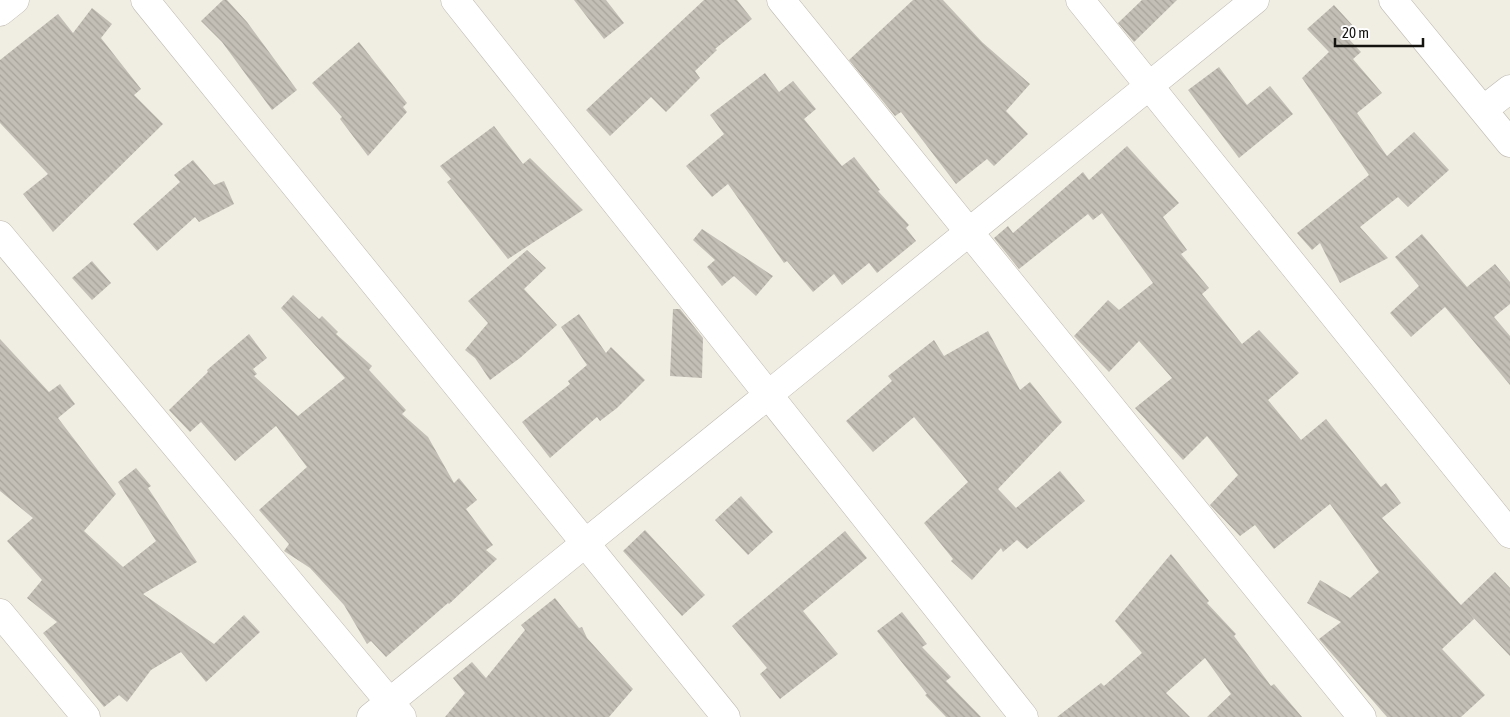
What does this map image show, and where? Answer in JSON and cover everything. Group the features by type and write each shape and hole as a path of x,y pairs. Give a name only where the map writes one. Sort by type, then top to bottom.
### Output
{"street":[{"path":"0,12 15,0"},
{"path":"145,0 726,717"},
{"path":"455,0 1024,717"},
{"path":"781,0 1362,717"},
{"path":"1080,0 1510,534"},
{"path":"0,235 387,712 585,543 1255,0"},
{"path":"1393,0 1510,144"},
{"path":"1483,110 1510,89"},
{"path":"0,613 86,717"}],"building":[{"path":"223,0 227,0 247,22 297,90 272,110 222,42 201,21"},
{"path":"574,0 606,0 624,23 604,39"},
{"path":"704,0 737,0 752,19 715,49 717,50 695,71 700,78 666,112 651,97 610,136 586,110"},
{"path":"913,0 943,0 982,42 1030,84 1006,111 1028,134 994,166 987,159 956,184 901,112 895,116 849,60"},
{"path":"1142,0 1177,0 1134,42 1118,23"},
{"path":"1334,5 1355,28 1346,36 1361,52 1353,59 1382,93 1357,113 1387,156 1414,132 1449,170 1408,207 1398,197 1360,227 1388,258 1340,283 1320,243 1312,250 1297,233 1369,175 1302,78 1329,52 1307,29"},
{"path":"92,8 112,24 101,38 141,89 134,95 163,124 53,232 23,194 48,174 0,123 0,60 58,14 73,33"},
{"path":"359,42 407,103 403,107 407,112 368,156 340,119 342,117 312,83"},
{"path":"1219,67 1247,105 1270,86 1293,114 1239,158 1188,90"},
{"path":"765,73 779,92 793,81 816,109 804,119 842,166 854,157 880,190 878,191 909,225 906,228 916,241 877,273 869,263 842,285 834,274 813,292 787,261 784,263 728,184 712,197 686,166 724,134 710,115"},
{"path":"494,126 523,164 530,158 583,210 508,259 447,182 451,179 440,166"},
{"path":"1127,146 1179,203 1163,217 1187,250 1181,254 1209,288 1202,294 1242,344 1259,330 1299,373 1268,400 1301,440 1326,419 1381,487 1386,483 1401,503 1382,518 1461,605 1495,572 1510,588 1510,656 1467,611 1474,619 1442,649 1485,695 1461,717 1387,717 1319,639 1341,622 1307,603 1320,580 1350,598 1379,572 1330,504 1274,549 1255,525 1240,536 1210,505 1238,475 1207,436 1183,460 1135,408 1172,378 1139,341 1109,372 1074,336 1108,300 1119,310 1153,283 1102,213 1093,220 1088,214 1019,269 994,238 1008,226 1013,233 1083,172 1089,180"},
{"path":"193,160 214,185 224,181 234,204 199,222 195,217 157,251 133,224 180,182 174,175"},
{"path":"702,229 773,276 756,296 734,276 722,286 707,267 715,260 693,240"},
{"path":"1422,234 1467,287 1495,264 1510,282 1510,304 1494,317 1510,336 1510,385 1445,307 1411,337 1390,313 1419,286 1395,257"},
{"path":"527,250 546,268 524,289 557,325 520,358 490,380 475,358 465,350 488,323 468,301"},
{"path":"92,261 111,283 92,300 72,278"},
{"path":"293,295 319,319 322,316 338,332 336,334 372,366 369,370 406,410 402,414 428,437 454,483 459,478 477,500 466,509 493,545 486,550 497,559 449,604 386,657 371,641 367,644 344,605 310,568 284,551 289,544 259,510 307,467 276,426 235,461 201,422 190,432 169,410 208,372 207,370 249,334 267,358 253,369 257,374 254,376 298,416 345,378 281,308"},
{"path":"673,309 680,309 703,338 702,378 670,376"},
{"path":"579,314 606,353 611,347 645,380 617,408 600,421 597,417 550,458 522,422 570,384 568,381 587,365 561,327"},
{"path":"988,331 1020,390 1030,382 1062,422 998,489 1016,508 1060,471 1085,501 1027,549 1017,540 1003,552 1001,548 972,580 951,561 953,559 924,523 968,482 914,417 873,452 846,421 892,381 888,376 934,340 944,356"},
{"path":"0,339 49,392 60,384 75,404 58,418 116,494 84,531 123,567 156,541 118,482 136,468 151,486 148,488 197,562 143,594 214,644 244,615 260,632 206,682 181,652 151,670 127,702 119,695 104,707 43,633 57,622 27,598 42,580 7,541 33,518 0,491"},
{"path":"741,496 773,532 748,555 715,520"},
{"path":"645,530 705,595 682,616 623,551"},
{"path":"845,531 867,558 803,611 838,654 780,699 760,674 767,668 732,626"},
{"path":"1171,554 1209,601 1207,603 1236,634 1234,636 1271,686 1274,684 1302,717 1207,717 1231,694 1205,658 1166,693 1190,717 1057,717 1101,683 1104,686 1142,653 1115,621"},
{"path":"555,598 579,628 582,627 587,638 633,689 609,717 445,717 465,693 453,678 472,662 486,678 525,630 521,625"},
{"path":"902,612 927,644 922,647 951,677 946,681 981,717 946,717 925,695 927,694 877,631"}]}
